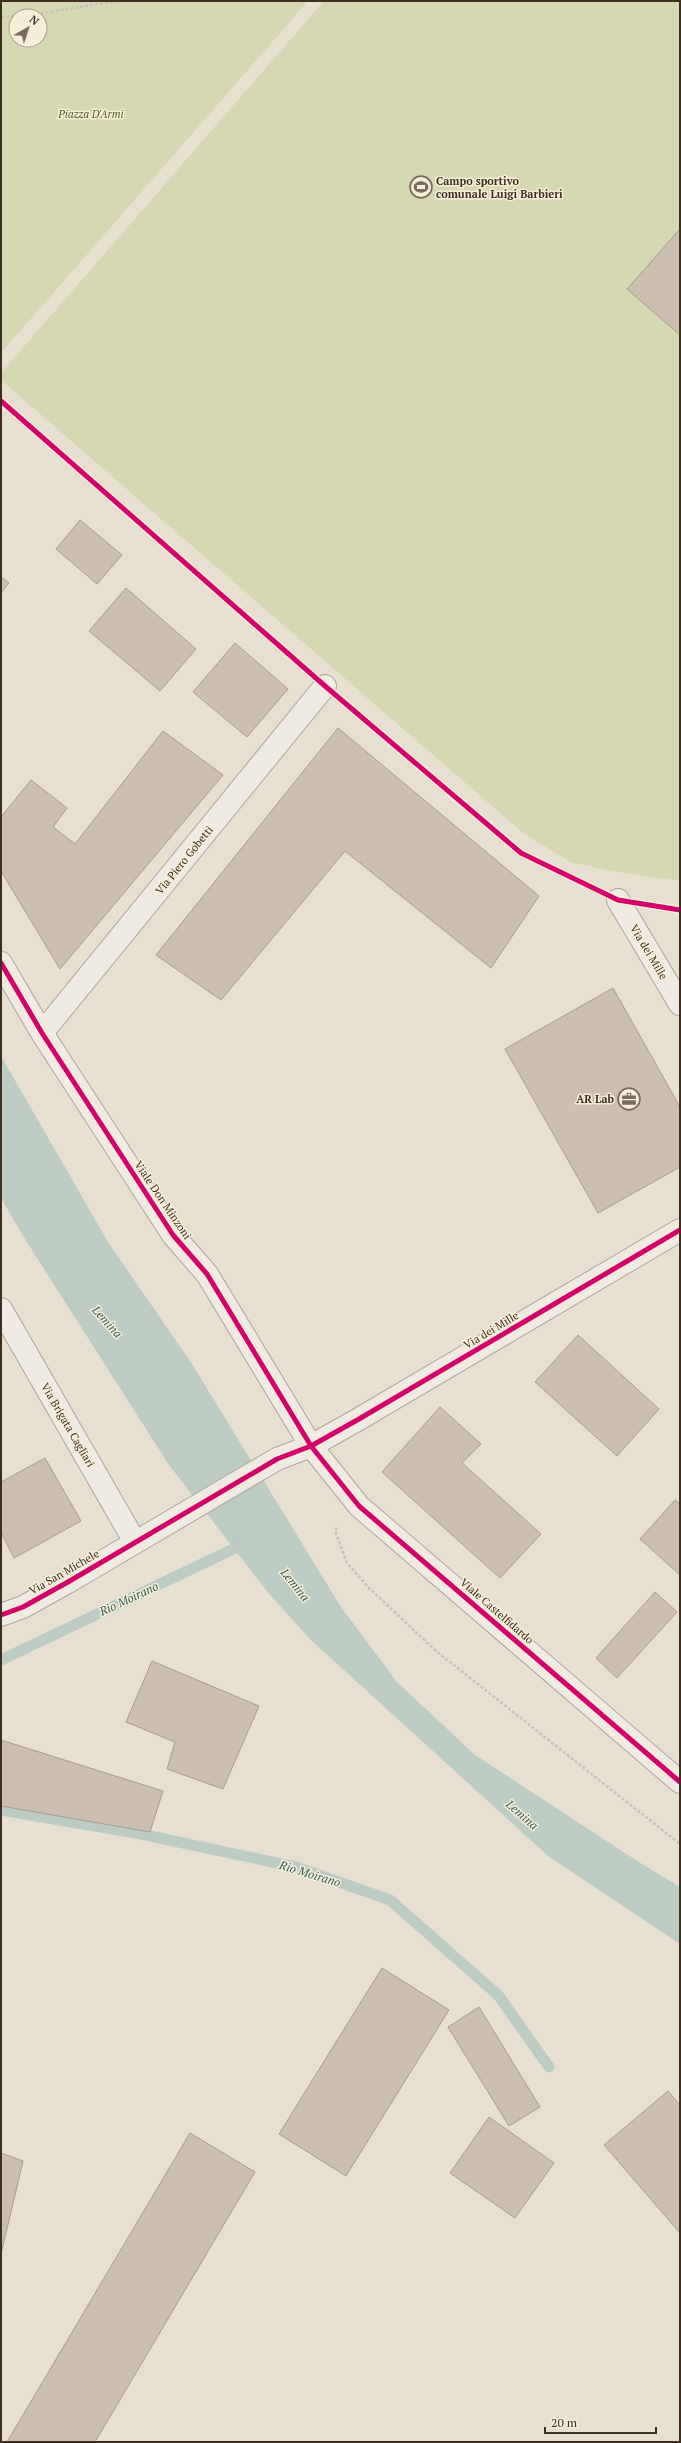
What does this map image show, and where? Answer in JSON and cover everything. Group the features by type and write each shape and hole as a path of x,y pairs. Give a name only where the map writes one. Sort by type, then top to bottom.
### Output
{"street":[{"name":"Via Piero Gobetti","path":"42,1033 325,686"},
{"name":"Via dei Mille","path":"618,900 680,1004"},
{"name":"Viale Don Minzoni","path":"1,963 42,1033 173,1236 207,1274 311,1446"},
{"name":"Via dei Mille","path":"135,1542 277,1459 311,1446 680,1230"},
{"name":"Via Brigata Cagliari","path":"1,1309 135,1542"},
{"name":"Viale Castelfidardo","path":"311,1446 359,1506 680,1782"},
{"name":"Via San Michele","path":"1,1615 23,1607 135,1542"}],"path":[{"path":"1,17 38,14 117,1"},
{"path":"359,1506 335,1530 347,1562 369,1588 436,1651 680,1844"}],"green space":[{"name":"Piazza D'Armi","path":"1,1 308,1 1,353"},
{"name":"Campo sportivo comunale Luigi Barbieri","path":"324,1 680,1 680,881 611,871 570,862 522,832 1,380 1,373"}],"water":[{"name":"Lemina","path":"1,1056 108,1242 192,1364 341,1607 397,1682 475,1755 642,1864 680,1887 680,1944 548,1856 311,1640 270,1595 169,1465 23,1236 1,1198"}],"building":[{"path":"680,229 680,335 627,289"},
{"path":"80,520 122,555 97,584 56,549"},
{"path":"1,577 9,583 1,593"},
{"path":"126,588 196,649 160,691 89,631"},
{"path":"235,643 288,689 247,737 193,692"},
{"path":"338,728 539,896 491,968 345,851 221,1000 156,955"},
{"path":"163,731 223,775 60,969 1,871 1,817 31,780 67,808 53,827 75,844"},
{"path":"613,988 680,1107 680,1167 598,1213 505,1049"},
{"path":"578,1335 659,1409 617,1456 535,1382"},
{"path":"440,1407 481,1444 462,1463 541,1534 500,1578 382,1472"},
{"path":"45,1458 81,1521 14,1558 1,1532 1,1482"},
{"path":"675,1500 680,1504 680,1575 640,1539"},
{"path":"655,1592 677,1612 617,1678 596,1658"},
{"path":"152,1661 259,1706 223,1789 167,1769 175,1742 126,1722"},
{"path":"1,1740 163,1791 150,1832 1,1806"},
{"path":"382,1968 449,2010 346,2176 279,2134"},
{"path":"479,2007 540,2107 509,2126 448,2027"},
{"path":"668,2091 680,2105 680,2233 604,2145"},
{"path":"489,2117 554,2163 515,2218 450,2173"},
{"path":"190,2133 255,2172 95,2442 7,2442"},
{"path":"1,2153 23,2161 1,2254"}],"waterway":[{"name":"Rio Moirano","path":"1,1660 248,1542"},
{"name":"Rio Moirano","path":"1,1810 136,1833 296,1867 390,1900 498,1995 549,2067"}],"cycle path":[{"path":"1,401 325,686 521,853 618,900 680,910"},
{"path":"1,963 42,1033 173,1235 207,1274 311,1446 359,1506 680,1782"},
{"path":"1,1615 23,1607 68,1582 277,1459 311,1446 359,1419 680,1230"}],"place":[{"name":"Campo sportivo comunale Luigi Barbieri","path":"421,187"},
{"name":"AR Lab","path":"629,1099"}]}
